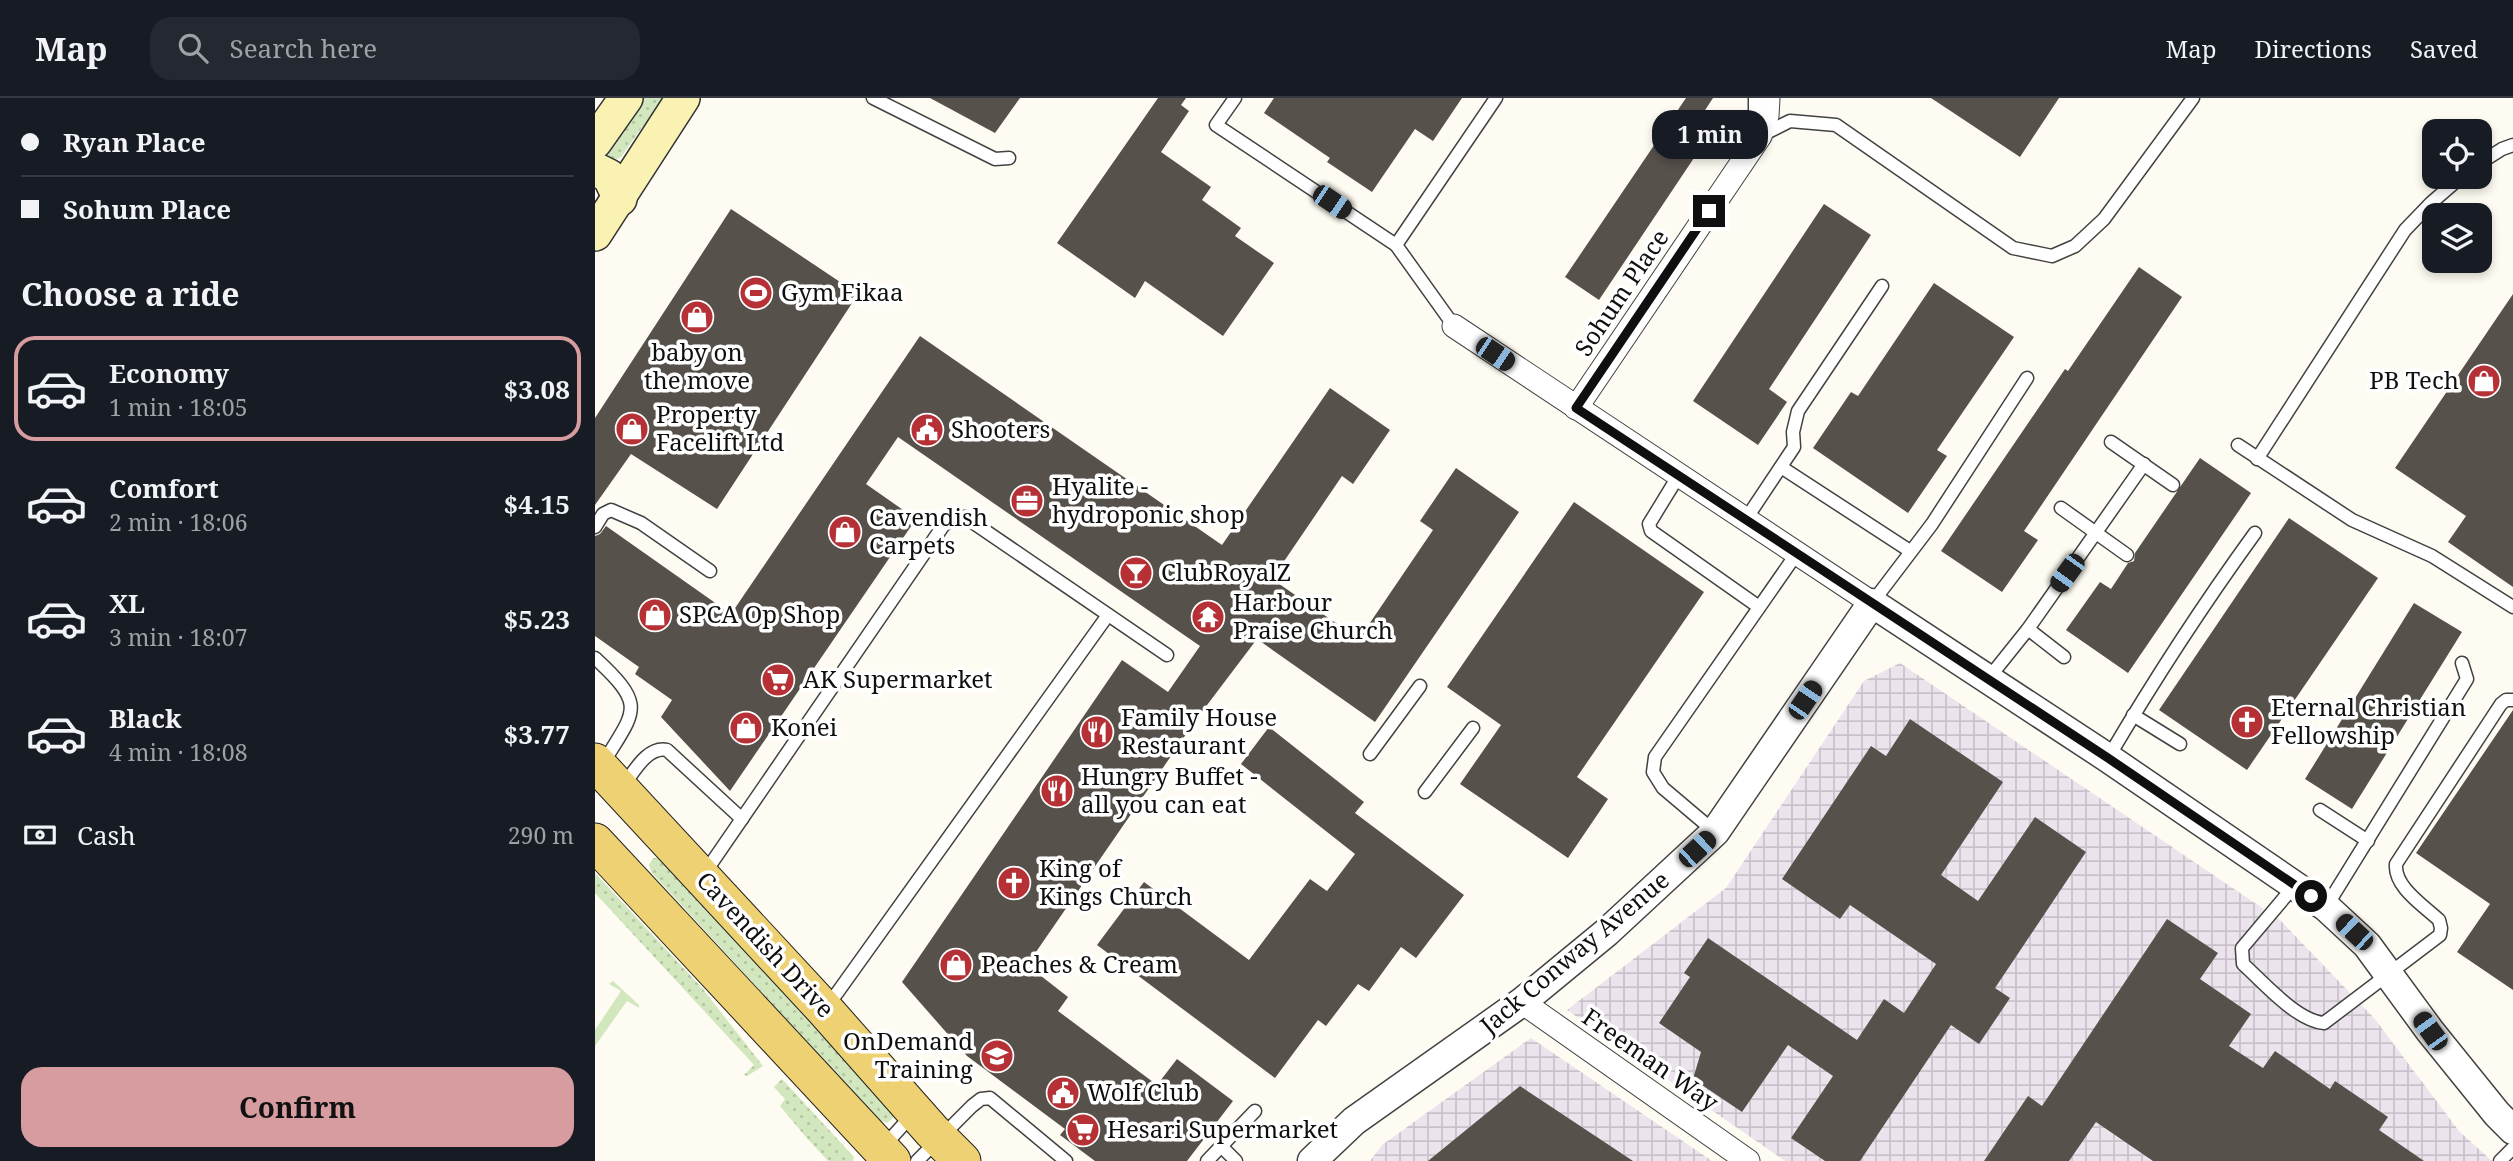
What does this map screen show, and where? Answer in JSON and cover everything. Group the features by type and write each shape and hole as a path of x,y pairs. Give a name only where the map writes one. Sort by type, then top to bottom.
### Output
{"main road":[{"path":"595,142 626,98"},
{"path":"607,201 683,98"},
{"path":"595,169 609,176 607,201 595,234"},
{"name":"Cavendish Drive","path":"605,773 915,1111 939,1153"},
{"path":"595,842 882,1157"}],"street":[{"name":"Sohum Place","path":"1576,408 1760,136 1767,116 1768,98"},
{"path":"1454,326 2108,758 2326,906 2367,945 2430,1031 2513,1130"},
{"name":"Jack Conway Avenue","path":"1312,1161 1354,1121 1522,1002 1607,932 1716,832 1872,603"},
{"name":"Freeman Way","path":"1522,1002 1748,1161"}],"lane":[{"path":"873,98 995,159 1009,159"},
{"path":"1235,98 1216,125 1396,245 1454,326"},
{"path":"1396,245 1496,98"},
{"path":"1755,98 1755,126 1760,136 1790,121 1836,125 2013,248 2052,257 2075,246 2104,219 2193,98"},
{"path":"2492,155 2513,145"},
{"path":"2257,459 2405,230 2447,189"},
{"path":"1746,519 1794,447 1793,432 1798,411 1882,286"},
{"path":"1872,603 1932,524 2027,378"},
{"path":"2111,442 2173,485"},
{"path":"2238,445 2352,520 2432,556 2513,607"},
{"path":"1988,679 2028,629 2144,464"},
{"path":"1781,467 1910,551"},
{"path":"1679,475 1649,524 1651,531 1759,607"},
{"path":"2061,508 2127,555"},
{"path":"595,527 603,514 611,510 641,523 710,571"},
{"path":"702,877 943,526 953,518 965,517 1167,655"},
{"path":"2108,758 2207,599 2255,533"},
{"path":"1716,832 1663,788 1653,772 1654,757 1797,553"},
{"path":"825,1010 1108,615"},
{"path":"2028,629 2064,657"},
{"path":"595,658 631,699 632,715 605,773"},
{"path":"2326,906 2467,679 2462,663"},
{"path":"1370,754 1420,685"},
{"path":"2295,885 2242,948 2243,964 2302,1016 2315,1023 2324,1023 2440,935 2439,920 2399,882 2395,873 2396,864 2501,704 2506,700 2513,700"},
{"path":"2133,715 2180,744"},
{"path":"1425,792 1473,728"},
{"path":"605,773 659,748 667,750 742,819"},
{"path":"2320,810 2368,841"},
{"path":"939,1153 972,1106 981,1099 990,1098 1066,1161"},
{"path":"882,1157 915,1111"},
{"path":"1207,1161 1255,1111"},
{"path":"1221,1146 1236,1161"},
{"path":"2500,1161 2513,1148"}],"shaded area":[{"path":"1900,663 2280,920 2374,1018 2459,1131 2492,1161 1785,1161 1567,1010 1726,888 1864,681"},
{"path":"1531,1038 1712,1161 1370,1161 1382,1145"}],"green space":[{"path":"639,98 673,98 642,127 621,157 615,160 608,156 606,150"},
{"path":"653,858 659,858 894,1110 893,1118 887,1123 879,1120 652,873 649,865"},
{"path":"595,873 702,988 763,1066 747,1076 744,1075 754,1065 595,893"},
{"path":"613,981 639,1008 627,1001 595,1046 595,1030 621,991 609,984"},
{"path":"782,1079 854,1157 853,1161 828,1161 805,1136 780,1106 785,1099 774,1087"}],"building":[{"path":"930,98 1020,98 995,133"},
{"path":"1158,98 1186,98 1181,105 1189,111 1161,152 1211,187 1202,200 1241,228 1235,236 1274,263 1223,336 1145,281 1135,298 1057,243"},
{"path":"1274,98 1462,98 1433,141 1415,129 1372,192 1327,162 1330,158 1264,113"},
{"path":"1686,98 1713,98 1696,124 1710,134 1599,300 1565,277"},
{"path":"1931,98 2059,98 2020,157"},
{"path":"1824,204 1871,235 1769,389 1787,402 1758,445 1693,401"},
{"path":"731,209 858,294 717,509 631,454 595,505 595,418"},
{"path":"2139,267 2182,297 2024,531 2038,540 2002,592 1941,551 2065,369 2068,371"},
{"path":"1934,283 2014,337 1937,450 1947,456 1908,513 1813,448 1851,392 1858,396"},
{"name":"PB Tech","path":"2513,294 2513,587 2448,542 2466,516 2395,468"},
{"path":"920,336 1222,545 1330,388 1390,430 1353,484 1342,476 1272,579 1359,639 1433,530 1420,521 1456,468 1519,512 1375,722 1257,639 1198,717 1027,965 1068,997 1058,1011 1157,1085 1177,1059 1233,1101 1187,1161 1095,1161 1060,1135 1065,1129 967,1056 902,982 1122,660 1168,692 1200,646 898,437 866,484 916,519 730,791 661,717 672,700 635,674 639,667 595,636 595,536 606,526 731,614"},
{"path":"2200,458 2251,493 2128,673 2066,630 2100,582 2111,589 2128,563 2134,561 2135,553"},
{"path":"1574,502 1704,592 1577,777 1608,799 1568,858 1460,784 1501,725 1447,687"},
{"path":"2289,518 2378,578 2247,770 2159,710"},
{"path":"2414,603 2462,632 2352,809 2305,779"},
{"path":"2513,710 2513,990 2457,952 2490,904 2416,853"},
{"path":"1910,719 2003,782 1941,875 1978,901 2035,817 2086,852 1995,988 2010,998 1979,1044 1951,1025 1860,1161 1825,1161 1791,1138 1833,1076 1788,1045 1742,1112 1693,1079 1701,1052 1659,1023 1690,977 1684,973 1708,938 1857,1040 1884,999 1904,1013 1936,964 1850,905 1840,919 1782,879 1871,746 1886,756"},
{"path":"1269,727 1364,802 1355,813 1464,895 1416,958 1401,947 1369,991 1358,984 1326,1026 1318,1020 1275,1078 1097,945 1144,882 1249,960 1310,879 1327,891 1355,854 1241,764"},
{"path":"2167,919 2218,953 2200,979 2251,1014 2229,1046 2263,1068 2275,1051 2330,1089 2335,1081 2388,1117 2379,1130 2424,1161 2153,1161 2096,1122 2069,1161 1984,1161 2028,1096 2042,1106"},
{"path":"1520,1086 1633,1161 1428,1161"}],"place":[{"name":"Gym Fikaa","path":"756,293"},
{"name":"baby on the move","path":"697,317"},
{"name":"PB Tech","path":"2484,381"},
{"name":"Property Facelift Ltd","path":"632,429"},
{"name":"Shooters","path":"927,430"},
{"name":"Hyalite - hydroponic shop","path":"1027,501"},
{"name":"Cavendish Carpets","path":"845,532"},
{"name":"ClubRoyalZ","path":"1136,573"},
{"name":"SPCA Op Shop","path":"655,615"},
{"name":"Harbour Praise Church","path":"1208,617"},
{"name":"AK Supermarket","path":"778,680"},
{"name":"Eternal Christian Fellowship","path":"2247,722"},
{"name":"Konei","path":"746,728"},
{"name":"Family House Restaurant","path":"1097,732"},
{"name":"Hungry Buffet - all you can eat","path":"1057,791"},
{"name":"King of Kings Church","path":"1014,883"},
{"name":"Peaches & Cream","path":"956,965"},
{"name":"OnDemand Training","path":"997,1056"},
{"name":"Wolf Club","path":"1063,1093"},
{"name":"Hesari Supermarket","path":"1083,1130"}],"route":[{"path":"1709,211 1576,408 2108,758 2311,896"}]}
